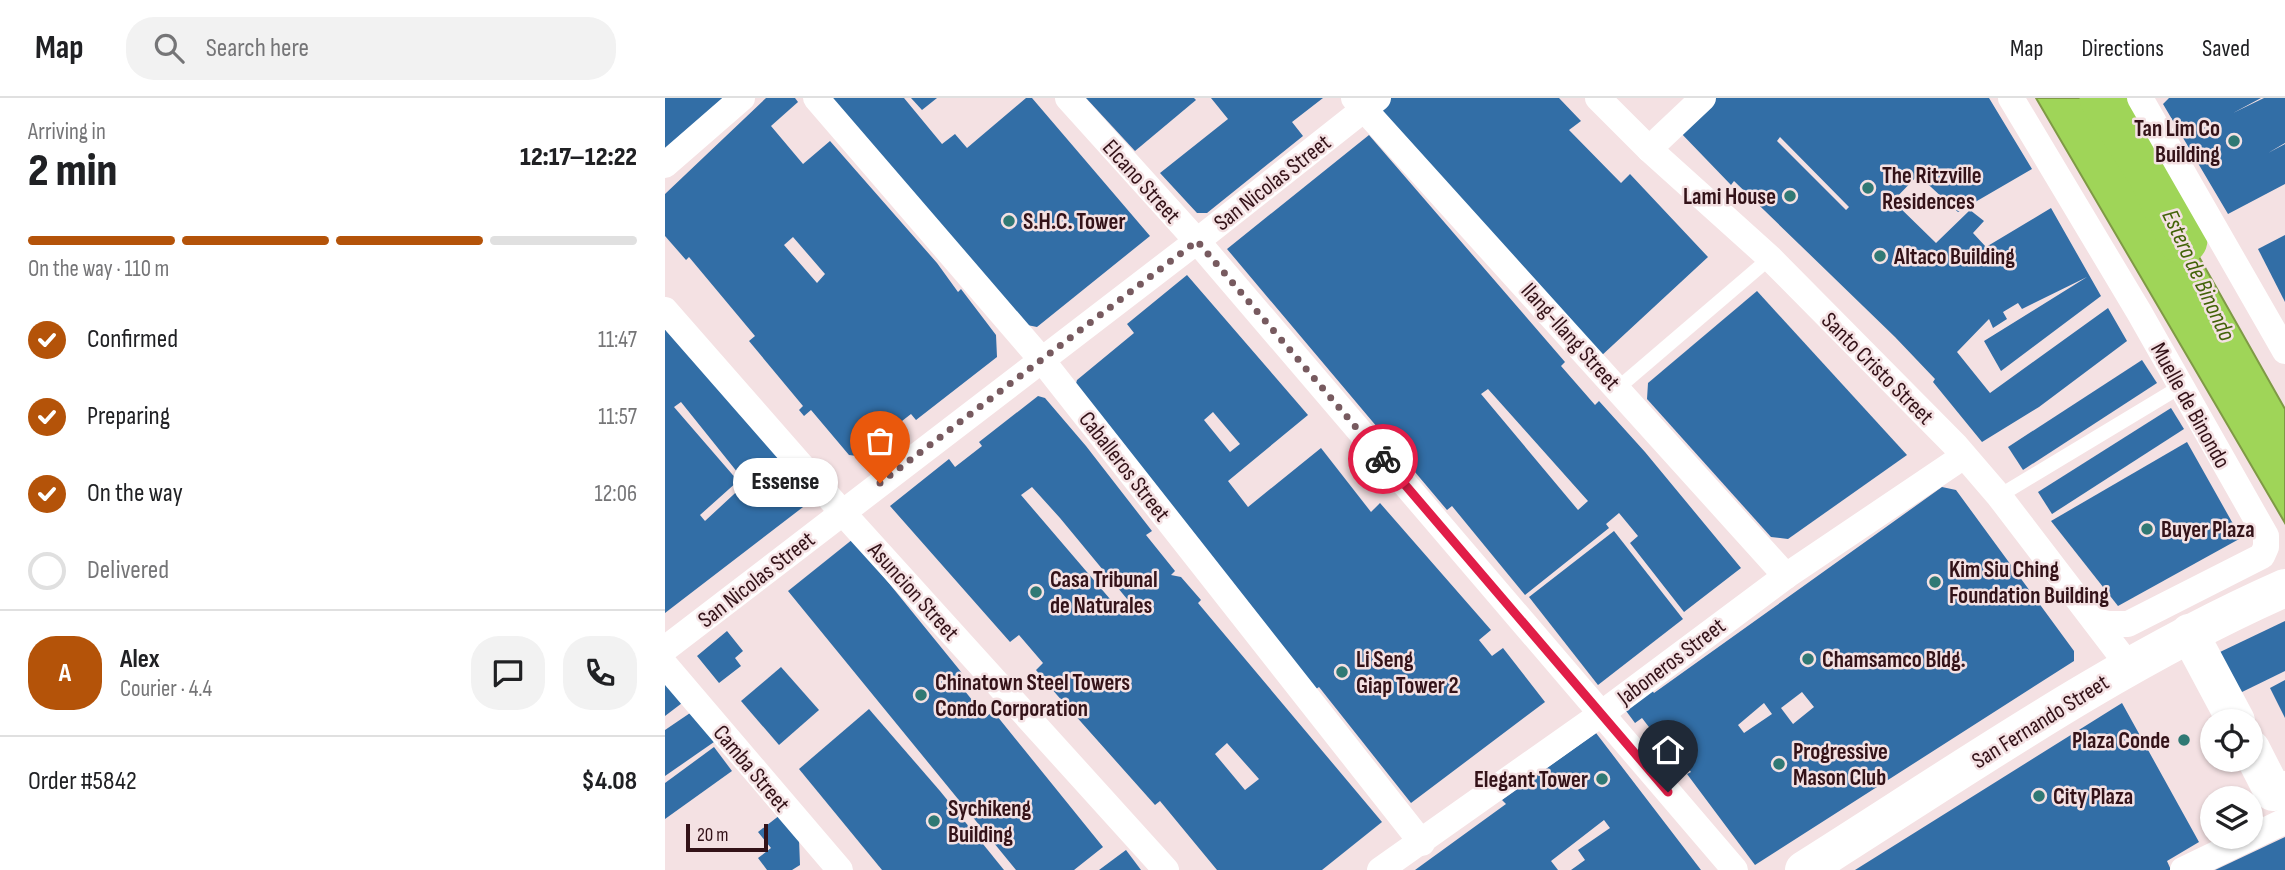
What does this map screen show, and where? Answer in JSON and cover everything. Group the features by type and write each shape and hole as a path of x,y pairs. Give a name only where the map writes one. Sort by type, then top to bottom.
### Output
{"street":[{"path":"665,165 741,98"},
{"name":"Caballeros Street","path":"816,98 1041,359 1422,843"},
{"name":"Elcano Street","path":"1068,98 1197,241 1735,870"},
{"name":"Santo Cristo Street","path":"1598,98 1649,149 1770,258 1965,456 1999,496 2129,666"},
{"path":"1649,149 1703,98"},
{"name":"Muelle de Binondo","path":"2011,98 2140,312 2266,536 2266,547 2262,556 2128,624 2095,621"},
{"path":"2140,98 2285,351"},
{"name":"San Nicolas Street","path":"665,649 1197,241 1366,102"},
{"name":"Ilang-Ilang Street","path":"1366,102 1786,576"},
{"name":"Asuncion Street","path":"665,310 842,512 1166,870"},
{"name":"Jaboneros Street","path":"1380,870 1422,843 1601,714 1786,576 1965,456"},
{"name":"San Fernando Street","path":"1804,870 2129,666 2227,614 2285,588"},
{"path":"2189,633 2229,709"},
{"name":"Camba Street","path":"665,665 839,870"},
{"path":"2183,870 2282,804 2263,770"}],"lane":[{"path":"1618,388 1770,258"},
{"path":"1999,496 2181,387"}],"water":[{"path":"2036,98 2109,98 2112,103 2285,409 2285,523"}],"building":[{"path":"665,98 724,98 665,150"},
{"path":"766,98 795,98 798,102 771,126 803,164 830,141 937,263 958,292 961,289 996,335 997,357 916,420 911,414 857,456 849,455 811,410 804,416 799,410 803,406 749,341 755,336 689,257 686,260 665,236 665,194","holes":["793,237 825,274 817,283 784,245"]},
{"name":"S.H.C. Tower","path":"823,98 904,98 942,144 955,134 967,148 1026,98 1032,98 1150,236 1037,327 1027,325"},
{"path":"911,98 937,98 922,110"},
{"path":"1086,98 1194,98 1196,100 1135,151"},
{"path":"1211,98 1323,98 1292,122 1303,136 1207,213 1197,213 1160,173 1228,119"},
{"path":"1391,98 1559,98 1581,121 1569,130 1621,183 1630,174 1708,257 1600,357 1378,109"},
{"path":"1707,98 1989,98 2032,169 1958,212 1918,175 1893,201 1936,243 1970,210 1984,221 1973,233 1986,247 2051,208 2101,296 2001,371 1984,341 2087,277 2022,309 2018,303 2003,312 2007,319 1993,328 1989,319 1957,352 1990,393 2108,308 2127,341 2039,407 1982,442 1933,382 1935,379 1895,337 1734,181 1731,185 1678,130","holes":["1780,137 1849,207 1846,210 1777,141"]},
{"path":"2169,98 2261,98 2233,113 2264,98 2285,98 2285,143 2268,153 2285,144 2285,184 2228,214 2163,104"},
{"path":"1369,135 1565,362 1561,366 1595,405 1599,401 1645,452 1741,568 1684,612 1630,543 1638,536 1619,513 1606,524 1609,528 1525,595 1452,506 1447,510 1227,249","holes":["1488,389 1588,501 1578,510 1481,394"]},
{"path":"2285,235 2285,302 2258,249"},
{"path":"1187,275 1308,415 1228,481 1248,507 1321,448 1371,512 1380,503 1491,630 1479,640 1492,656 1503,648 1545,702 1411,803 1319,687 1313,691 1075,387 1077,380 1134,333 1127,324","holes":["1213,412 1240,444 1230,452 1204,420"]},
{"path":"1757,291 1907,455 1788,539 1771,537 1647,399 1648,383"},
{"path":"665,313 820,494 665,613","holes":["681,402 746,483 705,521 700,515 738,481 674,407"]},
{"path":"2142,360 2157,383 2023,470 2008,447"},
{"path":"1038,396 1045,398 1152,531 1146,535 1175,571 1171,575 1181,577 1201,600 1198,603 1382,822 1322,870 1217,870 1160,801 1155,805 1057,695 1036,670 1043,663 1019,635 1010,642 890,506 949,459 955,467 982,446 979,442","holes":["1032,487 1132,605 1122,613 1021,495","1227,743 1259,779 1245,790 1215,754"]},
{"path":"2171,408 2184,429 2052,514 2038,492"},
{"name":"Buyer Plaza","path":"2187,442 2241,538 2118,606 2051,521"},
{"path":"1942,487 1956,490 2074,651 2074,661 1755,865 1687,774 1691,772 1657,728 1652,731 1642,718 1635,723 1621,704 1647,684 1654,693","holes":["1802,692 1814,707 1793,724 1781,708","1764,703 1772,714 1744,733 1738,725"]},
{"path":"1614,531 1683,619 1598,685 1529,597"},
{"name":"Chinatown Steel Towers Condo Corporation","path":"853,539 962,673 955,679 986,717 993,711 1103,847 1074,870 1016,870 788,591"},
{"path":"2285,621 2285,671 2240,693 2220,652"},
{"path":"727,631 743,651 735,658 741,666 719,683 697,656"},
{"path":"781,667 819,710 779,745 741,701"},
{"path":"665,677 686,700 665,716"},
{"path":"2285,680 2285,718 2270,688"},
{"path":"2122,703 2199,842 2167,861 2171,870 1855,870"},
{"path":"869,709 1004,870 882,870 799,769"},
{"path":"693,711 714,742 665,776 665,730"},
{"path":"1596,733 1701,870 1571,870 1585,860 1578,850 1610,828 1604,820 1551,861 1558,870 1415,870 1506,804 1502,800"},
{"path":"714,747 732,771 665,819 665,783"},
{"path":"780,815 799,839 800,865 792,870 767,870 758,858 771,848 758,832"},
{"path":"2285,837 2285,870 2215,870 2263,849"},
{"path":"1126,850 1141,870 1099,870"}],"waterway":[{"name":"Estero de Binondo","path":"2104,98 2153,175 2183,240"}],"way so far":[{"path":"880,483 1197,241 1383,459"}],"place":[{"name":"Tan Lim Co Building","path":"2234,141"},
{"name":"The Ritzville Residences","path":"1868,188"},
{"name":"Lami House","path":"1790,196"},
{"name":"S.H.C. Tower","path":"1009,221"},
{"name":"Altaco Building","path":"1880,256"},
{"name":"Essense","path":"880,483"},
{"name":"Buyer Plaza","path":"2147,529"},
{"name":"Kim Siu Ching Foundation Building","path":"1935,582"},
{"name":"Casa Tribunal de Naturales","path":"1036,592"},
{"name":"Chamsamco Bldg.","path":"1808,659"},
{"name":"Li Seng Giap Tower 2","path":"1342,672"},
{"name":"Chinatown Steel Towers Condo Corporation","path":"921,695"},
{"name":"Plaza Conde","path":"2184,740"},
{"name":"Progressive Mason Club","path":"1779,764"},
{"name":"Elegant Tower","path":"1602,779"},
{"name":"City Plaza","path":"2039,796"},
{"name":"Sychikeng Building","path":"934,821"}],"route":[{"path":"1383,459 1668,792"}]}
